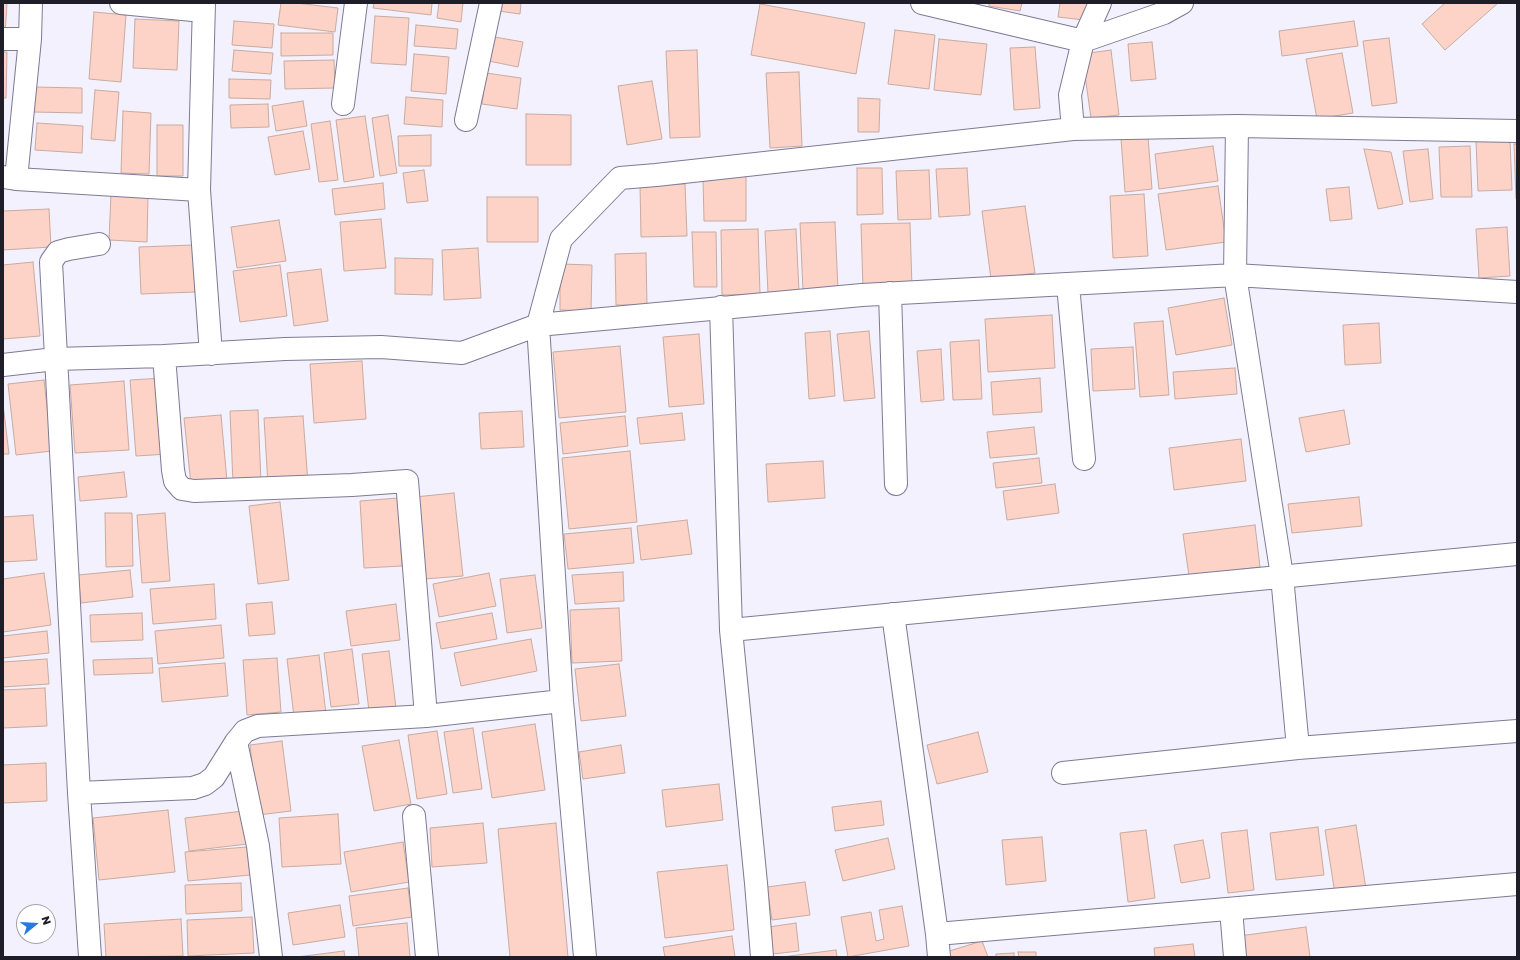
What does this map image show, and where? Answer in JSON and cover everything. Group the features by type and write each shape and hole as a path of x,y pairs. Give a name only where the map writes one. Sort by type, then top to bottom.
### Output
{"street":[{"path":"31,3 30,39 9,178 199,190"},
{"path":"121,3 203,7 199,190 211,354"},
{"path":"343,104 356,3"},
{"path":"466,120 491,3"},
{"path":"922,3 1084,41 1164,13 1182,3"},
{"path":"1073,129 1070,95 1084,41 1100,3"},
{"path":"3,39 30,39"},
{"path":"1237,126 1235,275 1282,576 1298,748"},
{"path":"585,957 562,701 538,325 561,239 620,178 1073,129 1237,126 1517,131"},
{"path":"90,957 79,793 51,262 58,252 99,244"},
{"path":"3,364 55,359 211,354 285,349 382,347 462,353 538,325 862,295 1235,275 1517,292"},
{"path":"1068,285 1084,459"},
{"path":"890,293 896,484"},
{"path":"721,307 731,630 762,957"},
{"path":"164,356 173,470 175,481 182,489 194,492 407,481 426,716"},
{"path":"731,630 1517,554"},
{"path":"893,614 939,957"},
{"path":"79,793 193,788 205,784 214,777 236,742 245,731 258,726 426,716 562,701"},
{"path":"1063,773 1298,748 1517,731"},
{"path":"236,742 258,846 271,957"},
{"path":"414,816 427,957"},
{"path":"937,934 1517,884"},
{"path":"1231,909 1235,957"}],"building":[{"path":"3,3 7,3 5,35 3,35"},
{"path":"281,3 296,3 338,8 335,32 278,25"},
{"path":"374,3 432,3 431,15 373,8"},
{"path":"439,3 463,3 461,22 437,18"},
{"path":"499,3 521,3 520,14 498,11"},
{"path":"989,3 1022,3 1020,11 989,6"},
{"path":"1060,3 1094,3 1092,21 1058,17"},
{"path":"1445,3 1498,3 1445,50 1422,24"},
{"path":"760,4 865,23 856,74 751,55"},
{"path":"94,12 126,15 121,82 89,79"},
{"path":"375,16 409,18 406,65 371,63"},
{"path":"135,19 179,21 177,70 133,68"},
{"path":"234,21 274,24 272,48 232,45"},
{"path":"1354,21 1358,46 1282,56 1279,31"},
{"path":"416,25 458,29 456,49 414,46"},
{"path":"895,30 935,35 929,89 888,84"},
{"path":"281,33 333,33 333,55 281,56"},
{"path":"489,36 523,42 518,67 484,60"},
{"path":"1389,38 1397,103 1372,106 1363,41"},
{"path":"939,39 987,44 981,95 934,90"},
{"path":"1152,42 1156,79 1131,81 1128,44"},
{"path":"1035,47 1040,108 1014,110 1010,48"},
{"path":"234,50 273,53 271,74 232,71"},
{"path":"697,50 700,137 670,138 666,51"},
{"path":"1111,50 1119,115 1091,118 1082,54"},
{"path":"3,52 7,52 6,98 3,98"},
{"path":"1342,53 1353,113 1317,119 1306,59"},
{"path":"414,54 449,57 446,94 411,91"},
{"path":"334,60 335,88 285,89 284,61"},
{"path":"799,72 802,146 770,148 766,73"},
{"path":"486,73 521,78 517,109 482,104"},
{"path":"229,79 271,80 270,99 229,98"},
{"path":"652,81 662,139 627,145 618,86"},
{"path":"33,87 82,88 82,113 33,112"},
{"path":"95,90 119,92 115,141 91,139"},
{"path":"406,97 443,100 442,127 404,124"},
{"path":"858,98 880,99 879,132 858,132"},
{"path":"303,101 307,126 276,131 272,106"},
{"path":"268,104 269,127 231,128 230,105"},
{"path":"123,111 151,113 149,174 121,173"},
{"path":"526,114 571,115 571,165 526,165"},
{"path":"388,115 397,173 380,176 372,118"},
{"path":"365,116 374,177 344,182 336,120"},
{"path":"330,121 338,180 319,182 311,124"},
{"path":"37,123 83,126 82,153 35,150"},
{"path":"157,125 183,125 183,176 157,176"},
{"path":"303,131 310,169 275,175 268,137"},
{"path":"431,135 431,166 399,166 398,136"},
{"path":"1148,137 1152,189 1125,192 1121,139"},
{"path":"1510,140 1512,190 1478,191 1476,141"},
{"path":"1514,144 1517,144 1517,199 1516,199"},
{"path":"1213,146 1218,181 1159,189 1155,154"},
{"path":"1470,146 1472,197 1441,197 1439,147"},
{"path":"1364,149 1391,152 1403,204 1378,209"},
{"path":"1428,149 1433,199 1410,202 1403,151"},
{"path":"857,168 882,168 883,214 857,215"},
{"path":"967,168 970,215 939,217 936,169"},
{"path":"424,170 428,201 407,203 403,173"},
{"path":"929,170 931,219 898,220 896,171"},
{"path":"746,176 746,221 704,221 703,177"},
{"path":"383,183 385,209 335,215 332,189"},
{"path":"685,184 687,236 641,237 640,185"},
{"path":"1218,186 1226,242 1166,250 1158,194"},
{"path":"1349,187 1352,219 1330,221 1326,189"},
{"path":"111,194 148,196 147,242 109,240"},
{"path":"1144,194 1148,256 1113,258 1110,196"},
{"path":"487,197 538,197 538,242 487,242"},
{"path":"1025,206 1035,273 991,279 982,211"},
{"path":"49,209 51,247 3,250 3,211"},
{"path":"381,219 386,268 344,271 340,222"},
{"path":"279,220 286,261 237,268 231,227"},
{"path":"835,222 838,290 803,291 800,223"},
{"path":"910,223 912,288 863,289 861,224"},
{"path":"1507,227 1510,276 1479,278 1476,229"},
{"path":"758,229 760,294 722,295 721,230"},
{"path":"796,229 799,292 768,293 765,231"},
{"path":"692,232 716,232 717,287 694,287"},
{"path":"193,245 195,292 141,294 139,247"},
{"path":"478,248 481,298 444,300 442,250"},
{"path":"646,253 647,305 616,305 615,254"},
{"path":"395,258 433,259 432,295 395,294"},
{"path":"33,262 40,336 3,339 3,265"},
{"path":"560,264 592,265 591,311 560,310"},
{"path":"280,265 287,316 240,322 233,271"},
{"path":"321,269 328,321 294,326 287,273"},
{"path":"1224,298 1232,345 1176,355 1168,308"},
{"path":"1052,315 1055,368 988,372 985,319"},
{"path":"1163,321 1169,395 1140,397 1134,323"},
{"path":"1379,323 1381,363 1345,365 1343,325"},
{"path":"830,331 835,396 809,399 805,333"},
{"path":"869,331 875,398 844,401 837,334"},
{"path":"699,334 704,404 669,407 663,337"},
{"path":"979,340 982,399 953,400 950,342"},
{"path":"620,346 626,412 559,418 553,352"},
{"path":"1133,347 1135,389 1093,391 1091,349"},
{"path":"941,349 944,400 921,402 917,351"},
{"path":"362,361 366,419 314,423 310,364"},
{"path":"1235,368 1237,394 1175,399 1173,372"},
{"path":"163,378 168,454 136,456 130,380"},
{"path":"1040,378 1042,412 993,415 991,382"},
{"path":"44,380 52,451 16,455 8,384"},
{"path":"124,381 129,450 75,453 70,385"},
{"path":"3,404 9,454 3,454"},
{"path":"258,410 261,482 233,483 230,411"},
{"path":"1344,410 1350,444 1306,452 1299,418"},
{"path":"522,411 524,447 481,449 479,413"},
{"path":"682,413 685,440 640,444 637,418"},
{"path":"221,415 227,481 191,485 184,418"},
{"path":"303,416 308,483 268,485 264,418"},
{"path":"625,416 628,446 563,454 560,423"},
{"path":"1034,427 1037,454 990,458 987,432"},
{"path":"1241,439 1246,481 1174,490 1169,448"},
{"path":"630,451 637,522 569,529 562,458"},
{"path":"1039,458 1042,483 996,488 993,463"},
{"path":"823,461 825,498 768,502 766,464"},
{"path":"124,472 127,497 80,501 78,477"},
{"path":"1055,484 1059,513 1007,520 1003,491"},
{"path":"454,493 463,576 424,579 415,497"},
{"path":"1359,497 1362,526 1292,533 1288,504"},
{"path":"398,498 402,566 364,568 360,501"},
{"path":"280,502 289,580 258,584 249,506"},
{"path":"105,513 132,513 133,566 106,567"},
{"path":"165,513 170,581 142,583 137,515"},
{"path":"33,515 37,560 3,562 3,517"},
{"path":"687,520 692,554 641,560 637,526"},
{"path":"1255,525 1260,567 1189,576 1183,534"},
{"path":"631,528 634,563 568,569 564,534"},
{"path":"130,570 133,597 81,603 78,575"},
{"path":"623,572 624,601 575,604 572,575"},
{"path":"44,573 51,625 3,632 3,579"},
{"path":"489,573 496,606 439,617 433,584"},
{"path":"535,575 542,628 507,633 500,579"},
{"path":"214,584 216,619 153,624 150,589"},
{"path":"272,602 275,634 249,636 246,604"},
{"path":"396,604 400,640 351,646 346,611"},
{"path":"619,608 622,661 572,663 570,610"},
{"path":"142,613 143,640 91,642 90,615"},
{"path":"492,613 497,639 441,649 436,623"},
{"path":"221,625 224,658 158,664 155,631"},
{"path":"47,631 49,653 3,658 3,636"},
{"path":"531,639 537,671 461,686 454,653"},
{"path":"352,649 359,704 331,707 324,653"},
{"path":"389,651 396,708 369,711 362,654"},
{"path":"319,655 326,714 294,717 287,659"},
{"path":"152,658 153,673 94,675 93,660"},
{"path":"277,658 281,712 247,715 243,660"},
{"path":"47,659 49,684 3,687 3,662"},
{"path":"225,663 228,696 162,702 159,668"},
{"path":"619,664 626,716 581,721 575,669"},
{"path":"45,688 47,726 3,728 3,690"},
{"path":"535,724 545,790 492,798 482,732"},
{"path":"473,728 482,789 453,793 444,732"},
{"path":"437,731 447,794 417,799 408,735"},
{"path":"978,732 988,772 937,784 927,745"},
{"path":"399,740 411,804 374,811 362,746"},
{"path":"282,741 291,811 258,815 250,745"},
{"path":"621,745 625,773 583,779 579,752"},
{"path":"46,763 47,801 3,803 3,765"},
{"path":"719,784 723,820 666,827 662,790"},
{"path":"881,801 884,825 835,831 832,807"},
{"path":"168,810 175,872 99,880 93,818"},
{"path":"243,811 247,844 189,851 185,818"},
{"path":"338,814 341,864 282,867 279,818"},
{"path":"483,823 487,863 432,867 430,828"},
{"path":"556,823 568,957 510,957 498,829"},
{"path":"1356,825 1366,889 1335,894 1325,830"},
{"path":"1318,827 1324,875 1276,880 1270,833"},
{"path":"1146,830 1155,898 1128,902 1120,833"},
{"path":"1247,830 1254,890 1228,893 1221,833"},
{"path":"1042,837 1046,881 1006,885 1002,840"},
{"path":"888,838 895,869 843,881 835,850"},
{"path":"1203,840 1210,878 1181,883 1174,845"},
{"path":"403,842 409,882 351,892 344,852"},
{"path":"247,847 250,875 188,881 185,852"},
{"path":"727,865 734,930 665,938 657,872"},
{"path":"805,882 810,915 772,920 767,887"},
{"path":"241,883 242,911 186,914 185,885"},
{"path":"408,888 412,917 353,926 349,896"},
{"path":"340,905 345,937 293,945 288,913"},
{"path":"902,906 909,946 848,957 841,917 871,912 876,941 884,939 879,910"},
{"path":"252,917 254,953 188,956 187,920"},
{"path":"181,919 183,956 106,957 104,924"},
{"path":"407,923 410,957 359,957 356,928"},
{"path":"796,923 799,951 773,954 769,927"},
{"path":"1306,927 1310,957 1242,957 1239,936"},
{"path":"732,936 735,957 665,957 663,947"},
{"path":"982,941 988,957 948,957 946,952"},
{"path":"1193,944 1195,957 1155,957 1154,948"},
{"path":"836,950 837,957 782,957"},
{"path":"344,951 345,957 297,957"},
{"path":"1018,952 1036,952 1036,957 1019,957"},
{"path":"1014,953 1014,957 996,957 996,954"}]}
